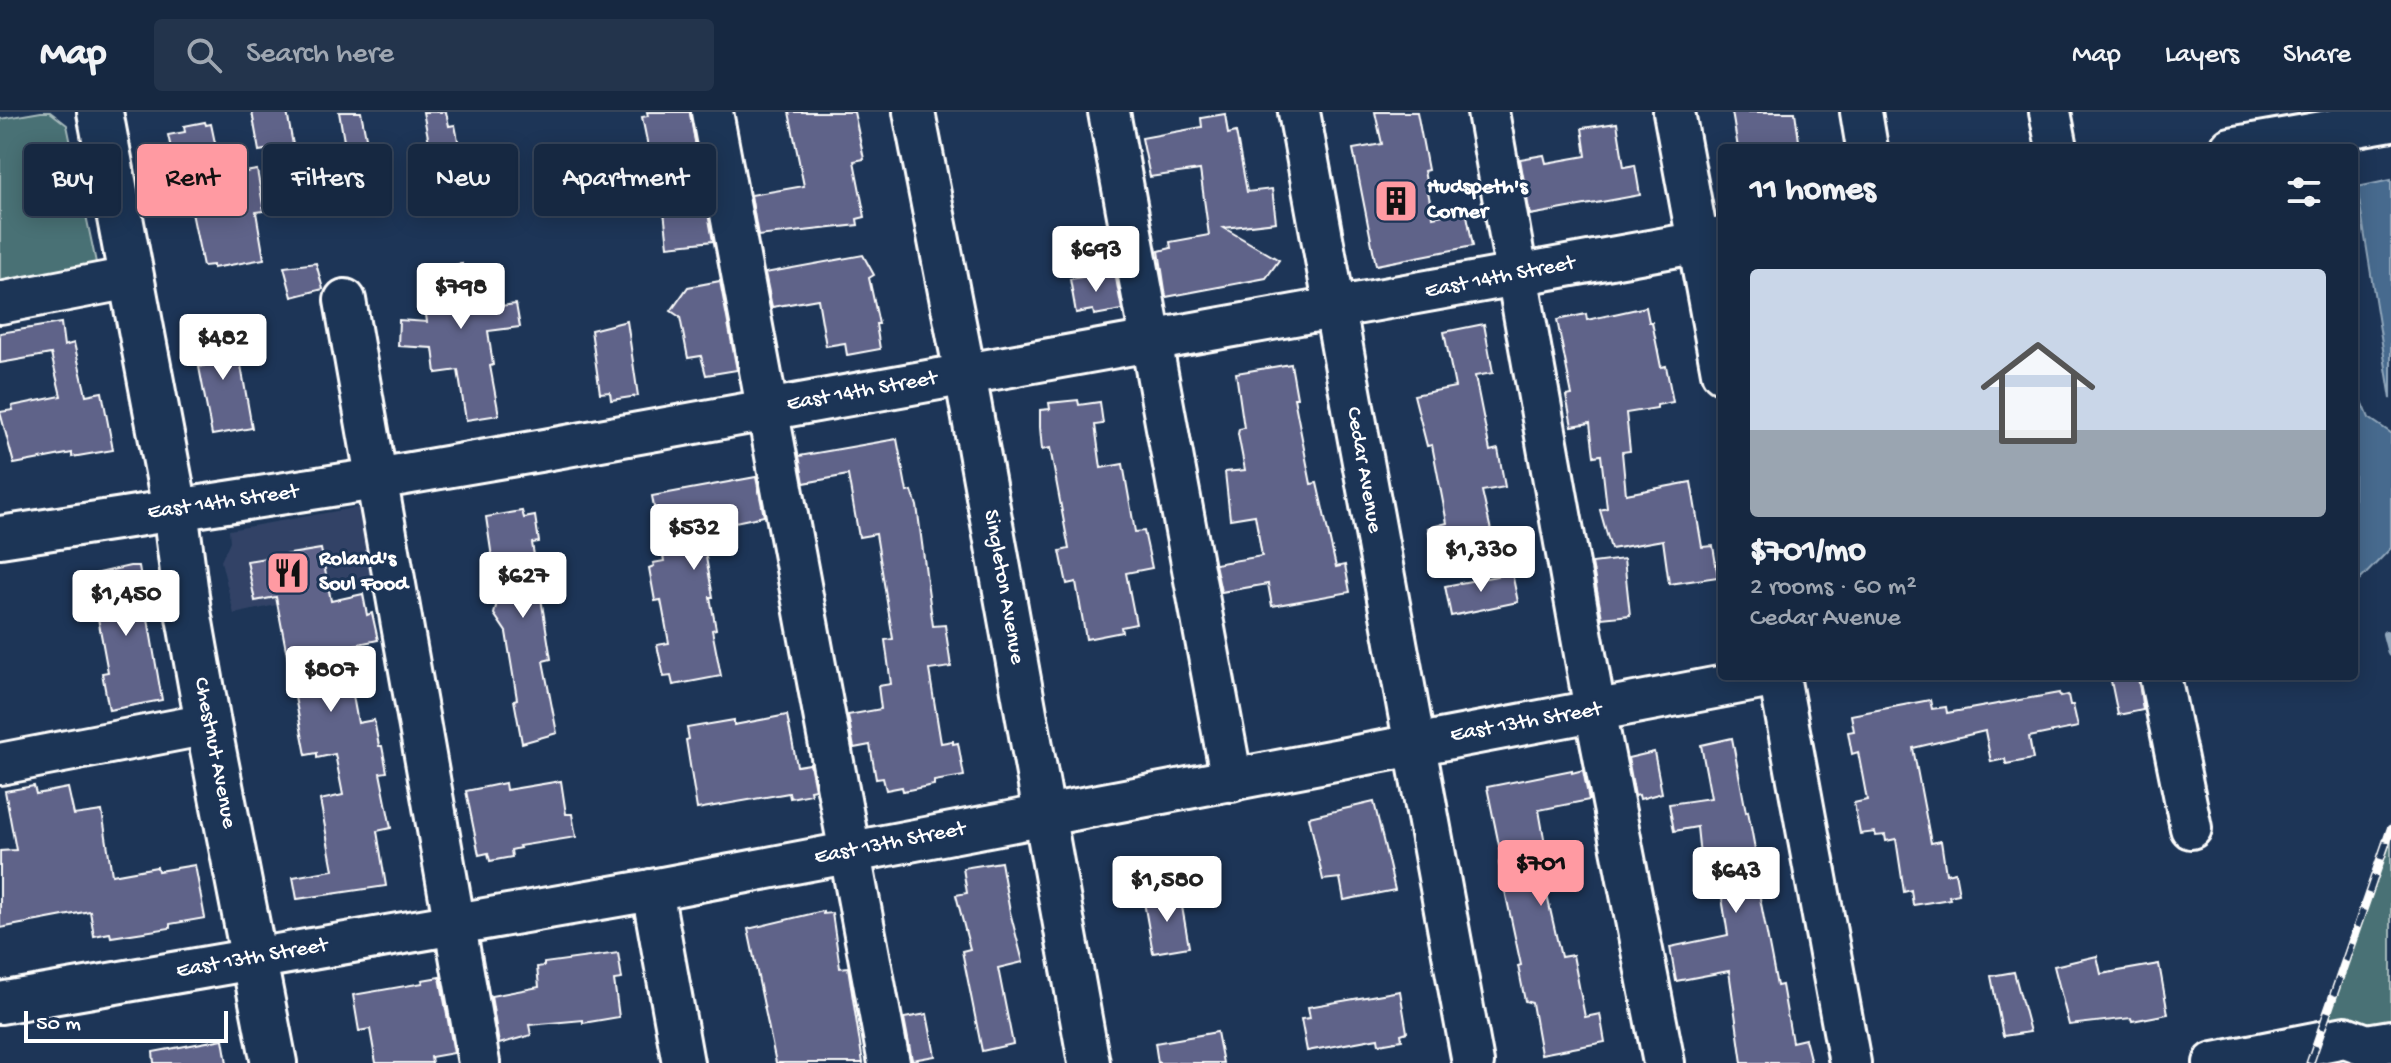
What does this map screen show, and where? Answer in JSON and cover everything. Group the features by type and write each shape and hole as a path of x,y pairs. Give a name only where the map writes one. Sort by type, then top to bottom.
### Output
{"main road":[{"name":"Chestnut Avenue","path":"100,112 175,509 188,611 208,724 274,1063"}],"street":[{"path":"712,112 889,1063"},
{"name":"Singleton Avenue","path":"914,112 965,374 1089,1063"},
{"path":"1109,112 1232,781"},
{"name":"Cedar Avenue","path":"1299,112 1473,1063"},
{"path":"1488,112 1595,710 1664,1063"},
{"path":"1674,112 1710,240 1718,328"},
{"path":"1861,112 1866,144"},
{"path":"2050,112 2056,144"},
{"path":"2246,134 2391,120"},
{"name":"East 14th Street","path":"0,537 376,479 1710,240"},
{"path":"0,303 130,278"},
{"path":"345,300 479,1063"},
{"name":"East 13th Street","path":"0,1003 652,890 1756,680"},
{"path":"1779,680 1850,1063"},
{"path":"2161,680 2191,828"},
{"path":"0,764 208,724"},
{"path":"652,890 683,1063"},
{"path":"2345,1037 2360,1019 2391,1013"},
{"path":"2214,1063 2345,1037 2367,1045 2391,1041"}],"shaded area":[{"path":"2391,180 2391,399 2358,193 2358,187"},
{"path":"2358,391 2369,418 2391,433 2391,548 2358,582"},
{"path":"365,506 383,582 234,614 221,561 230,541 229,530"}],"green space":[{"path":"50,112 67,125 71,144 24,144 24,216 86,216 99,277 0,296 0,119"},
{"path":"2391,836 2391,1029 2318,1041"}],"building":[{"path":"252,112 287,112 293,144 263,144 263,150 259,151"},
{"path":"339,112 361,112 367,144 337,144 344,141"},
{"path":"423,112 446,112 449,126 455,125 459,144 429,144"},
{"path":"647,112 690,112 696,144 648,144 642,117 648,116"},
{"path":"789,112 854,112 864,159 854,161 865,217 857,219 858,225 758,236 751,195 804,186"},
{"name":"Hudspeth's Corner","path":"1375,112 1417,112 1433,217 1466,210 1473,246 1376,265 1353,149 1382,144"},
{"path":"1732,112 1795,112 1799,144 1737,144"},
{"path":"1225,114 1228,134 1236,132 1247,192 1272,189 1276,222 1224,228 1279,260 1266,278 1166,297 1159,251 1171,248 1170,242 1209,235 1200,170 1150,177 1142,138 1202,127 1201,118"},
{"path":"205,122 206,125 211,124 215,144 170,144 168,135 185,132 184,126"},
{"path":"1617,123 1624,167 1635,165 1640,195 1530,215 1520,159 1544,155 1546,163 1586,156 1582,128"},
{"path":"257,170 263,211 256,212 264,259 213,268 213,265 203,266 193,216 247,216 247,172"},
{"path":"665,216 709,216 713,241 668,246"},
{"path":"863,255 874,275 869,278 879,324 876,324 880,349 847,355 845,343 826,346 818,299 772,307 765,273"},
{"path":"316,263 323,289 292,297 284,267"},
{"path":"462,264 462,268 487,265 492,307 516,304 520,327 488,331 493,365 490,366 499,415 466,420 458,370 436,373 433,348 398,346 399,320 427,322 420,270"},
{"path":"1115,273 1122,310 1094,315 1093,310 1076,313 1070,279"},
{"path":"720,281 737,370 706,375 701,356 688,358 680,317 671,311 688,287"},
{"path":"1646,307 1661,367 1666,366 1673,402 1626,413 1630,451 1622,452 1626,494 1691,482 1702,547 1713,546 1718,577 1669,584 1663,540 1611,549 1600,510 1607,508 1601,455 1594,456 1590,423 1572,426 1566,396 1572,395 1557,320 1586,314 1587,320"},
{"path":"627,321 638,396 611,400 610,392 600,393 591,330"},
{"path":"61,323 64,346 74,343 86,395 102,392 113,450 72,457 72,453 14,464 0,412 13,410 12,406 61,396 51,354 0,363 0,333"},
{"path":"1484,324 1493,373 1475,376 1490,451 1498,449 1505,487 1482,491 1492,535 1433,550 1428,528 1447,523 1432,445 1427,446 1414,395 1455,387 1444,332"},
{"path":"229,325 236,360 240,360 252,428 212,435 199,367 204,366 197,331"},
{"path":"1291,364 1297,398 1294,398 1311,484 1317,483 1336,567 1345,565 1350,592 1272,606 1268,584 1221,592 1215,564 1262,556 1255,515 1230,519 1225,472 1245,470 1238,434 1239,429 1244,428 1236,373"},
{"path":"1078,400 1079,405 1100,402 1103,424 1095,425 1101,468 1123,464 1135,532 1144,531 1152,568 1126,573 1136,624 1121,627 1122,632 1086,639 1076,582 1067,584 1060,551 1069,549 1050,448 1042,450 1040,427 1040,410 1050,409 1049,403"},
{"path":"897,439 907,492 912,491 917,506 933,626 945,625 951,667 929,670 941,743 958,743 964,776 903,791 902,787 886,790 883,778 876,779 870,745 854,748 848,715 881,709 878,686 891,684 885,640 893,639 876,534 859,537 848,475 804,483 799,456"},
{"path":"756,477 764,516 701,529 713,597 710,597 716,629 712,630 721,676 673,685 671,676 664,677 657,645 669,643 661,600 655,601 649,568 654,566 653,563 664,561 652,496"},
{"path":"522,511 524,518 535,516 539,542 532,543 551,659 543,661 557,733 522,743 506,632 494,614 505,570 494,571 486,517"},
{"path":"321,549 331,601 363,594 367,615 372,613 378,640 344,647 358,723 374,720 379,746 382,746 387,772 380,773 391,828 377,831 386,886 297,899 293,877 333,870 320,800 343,795 335,754 317,758 317,753 306,755 276,597 255,601 247,561"},
{"path":"1624,559 1630,615 1602,618 1592,563"},
{"path":"139,566 162,700 109,710 102,673 108,672 90,575"},
{"path":"1512,573 1518,602 1451,616 1445,586"},
{"path":"2111,680 2139,680 2143,710 2118,715"},
{"path":"2059,693 2060,697 2068,695 2078,727 2029,737 2033,759 2006,764 2005,759 1991,762 1985,731 1913,748 1931,843 1941,841 1946,874 1955,872 1959,894 1949,896 1950,899 1913,905 1911,890 1904,892 1896,839 1886,841 1885,835 1876,836 1875,832 1860,834 1854,803 1867,800 1858,752 1852,754 1848,732 1854,731 1851,715 1930,700 1932,709 1946,707 1947,713"},
{"path":"787,715 797,766 810,764 815,789 810,790 811,794 790,798 789,793 697,809 686,740 689,739 687,728 734,720 734,725"},
{"path":"1732,738 1762,887 1758,888 1777,986 1782,985 1792,1042 1805,1039 1811,1063 1742,1063 1729,971 1676,981 1670,947 1728,935 1718,873 1702,875 1697,827 1674,831 1669,804 1711,798 1701,745"},
{"path":"1654,752 1662,793 1640,799 1639,795 1635,796 1628,758"},
{"path":"1572,770 1572,773 1583,770 1589,800 1539,810 1551,878 1543,878 1561,957 1573,955 1585,1017 1600,1014 1605,1042 1541,1054 1532,1003 1525,1001 1487,787"},
{"path":"561,781 566,814 572,814 576,837 519,846 511,850 512,857 490,861 488,853 479,855 466,791 505,783 506,790"},
{"path":"34,786 36,794 68,788 74,815 102,811 112,875 157,867 158,871 195,865 205,918 170,924 170,928 111,937 110,933 94,936 90,911 0,928 0,851 16,850 5,791"},
{"path":"1374,802 1395,890 1344,900 1340,878 1323,880 1309,817"},
{"path":"1001,862 1023,962 998,968 1013,1044 982,1051 962,951 970,949 956,895 967,893 963,868"},
{"path":"1180,895 1189,947 1153,953 1144,902"},
{"path":"823,911 823,914 832,913 840,968 848,967 863,1063 776,1063 748,929"},
{"path":"618,953 622,979 614,980 619,1017 583,1023 583,1020 529,1025 531,1035 499,1044 491,996 539,987 537,967 544,966 544,963"},
{"path":"2097,956 2101,974 2159,964 2168,1014 2132,1021 2131,1018 2069,1025 2054,966"},
{"path":"2014,972 2030,1032 2003,1036 1991,976"},
{"path":"440,977 454,1053 431,1057 432,1063 376,1063 370,1029 359,1031 353,995 423,983 422,980"},
{"path":"1400,991 1407,1032 1401,1034 1402,1040 1379,1044 1378,1038 1307,1051 1301,1019 1310,1018 1308,1007"},
{"path":"927,1014 935,1056 912,1060 904,1018"},
{"path":"1217,1032 1223,1063 1158,1063 1155,1043"},
{"path":"223,1039 227,1063 154,1063 153,1052"}],"waterway":[{"path":"2386,634 2391,653"}],"railway":[{"path":"2310,1063 2391,829"}],"place":[{"name":"Hudspeth's Corner","path":"1396,201"},
{"name":"Roland's Soul Food","path":"288,573"}]}
